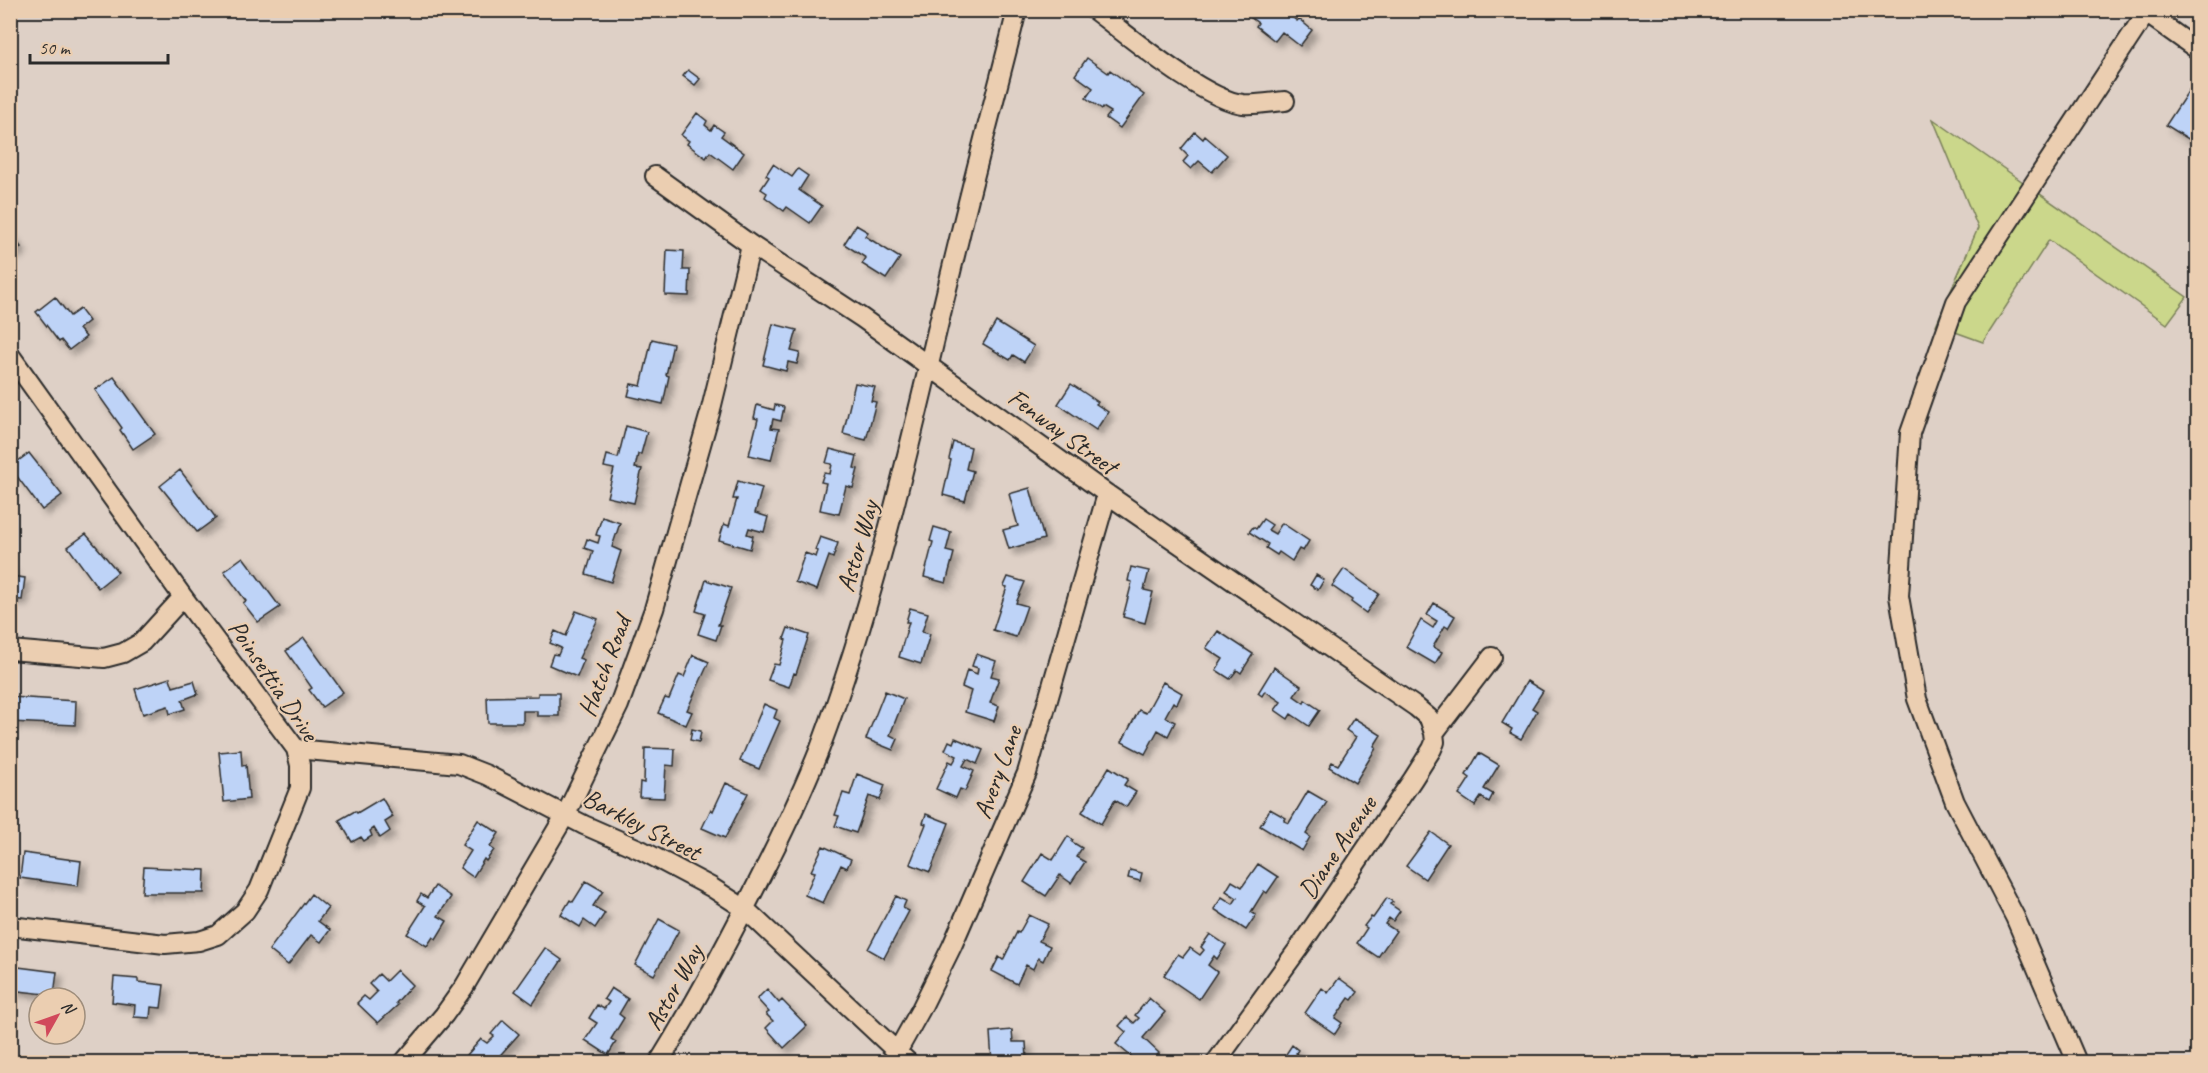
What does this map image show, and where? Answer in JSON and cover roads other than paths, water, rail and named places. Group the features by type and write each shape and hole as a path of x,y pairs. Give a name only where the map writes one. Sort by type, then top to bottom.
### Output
{"street":[{"name":"Astor Way","path":"659,1062 745,909 786,825 814,760 845,674 896,505 959,238 1017,10"},
{"path":"1094,10 1194,83 1226,99 1244,104 1285,101"},
{"path":"2077,1062 2015,917 1955,802 1917,699 1899,596 1910,433 1956,302 2026,199 2091,95 2147,12 2198,50"},
{"name":"Fenway Street","path":"655,176 751,245 862,318 1107,494 1416,706 1429,718 1434,733"},
{"name":"Hatch Road","path":"404,1062 444,1015 464,987 566,814 619,705 654,609 710,413 751,245"},
{"name":"Poinsettia Drive","path":"10,355 183,597 296,749 300,765 300,788 259,890 245,911 218,935 200,941 165,944 10,926"},
{"name":"Avery Lane","path":"902,1057 921,1009 952,946 1027,773 1107,494"},
{"path":"10,650 104,658 123,653 142,642 183,597"},
{"name":"Diane Avenue","path":"1216,1062 1301,945 1413,779 1432,749 1435,742 1434,733 1492,657"},
{"name":"Barkley Street","path":"296,749 459,764 487,775 584,825 641,850 711,887 745,909 902,1057"}]}
